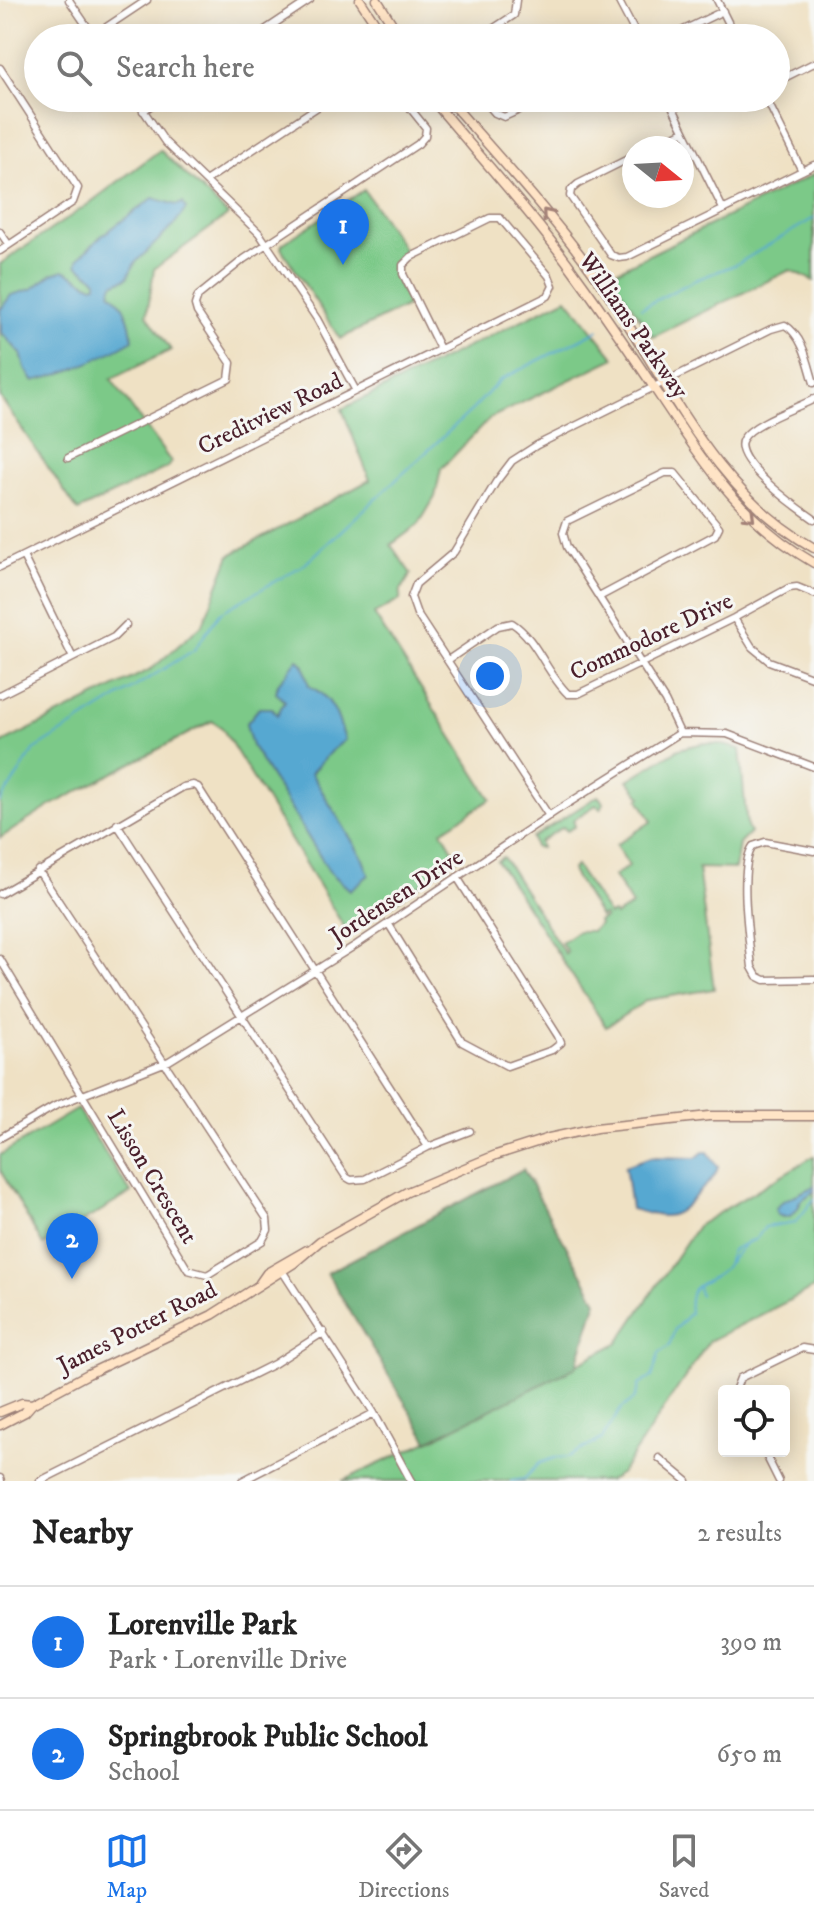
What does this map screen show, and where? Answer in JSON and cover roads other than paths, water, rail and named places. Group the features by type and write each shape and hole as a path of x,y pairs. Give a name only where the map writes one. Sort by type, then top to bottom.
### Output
{"main road":[{"path":"375,0 391,24"},
{"path":"362,3 376,24"},
{"name":"Williams Parkway","path":"443,112 541,228 593,297 707,467 733,499 763,529 814,563"},
{"name":"Williams Parkway","path":"459,112 564,234 595,275 714,462 774,522 814,548"},
{"name":"James Potter Road","path":"0,1425 25,1412 32,1404 212,1315 299,1259 307,1250 407,1192 496,1155 549,1138 596,1128 709,1116 814,1116"},
{"name":"James Potter Road","path":"0,1412 22,1403 32,1404"}],"street":[{"path":"69,0 85,24"},
{"path":"113,24 147,0"},
{"path":"274,24 310,0"},
{"path":"362,3 375,0"},
{"path":"500,24 514,15 516,0"},
{"path":"618,0 631,24"},
{"path":"717,0 729,24"},
{"path":"696,24 723,11"},
{"path":"790,75 814,63"},
{"path":"0,68 24,105"},
{"path":"0,251 73,202 78,188 29,112"},
{"path":"144,112 165,142 249,221 267,244 317,319 356,391"},
{"path":"207,180 310,112"},
{"path":"68,458 229,379 231,363 197,312 196,300 201,292 267,244 418,144 425,136 426,128 413,112"},
{"path":"494,112 504,117 515,112"},
{"path":"675,112 723,209"},
{"path":"773,112 802,171"},
{"path":"674,136 684,131"},
{"path":"622,162 571,190 572,202 611,255 623,258 814,165"},
{"name":"Creditview Road","path":"0,567 548,296 553,289 549,276 500,218 490,218 411,257 403,265 403,274 440,349"},
{"path":"0,232 9,245"},
{"path":"549,816 417,614 411,597 416,584 454,552 512,461 537,445 771,329 785,325 793,330 814,383"},
{"path":"814,399 750,431 741,441 740,448 750,465 784,498 814,519"},
{"path":"599,597 715,535 719,527 675,473 665,473 567,521 563,533 567,547 665,701 680,733 727,734 814,767"},
{"path":"23,556 73,658"},
{"name":"Commodore Drive","path":"448,660 498,626 512,623 522,630 557,684 568,694 578,694 789,588 797,587 814,594"},
{"path":"734,618 752,647 769,661 814,678"},
{"path":"0,695 114,637 126,625"},
{"name":"Jordensen Drive","path":"1,1135 83,1094 166,1062 316,970 680,733"},
{"path":"0,894 183,787 198,787 428,1147"},
{"path":"117,824 346,1177 365,1179 428,1147 470,1131"},
{"path":"814,851 765,842 753,846 748,855 746,898 755,974 765,980 814,979"},
{"path":"38,870 166,1062"},
{"path":"388,923 462,1042 507,1066 552,1050 561,1043 457,877"},
{"path":"0,959 83,1094"},
{"name":"Lisson Crescent","path":"83,1094 188,1270 207,1275 262,1241 268,1225 166,1062"},
{"path":"281,1268 374,1413 411,1481"},
{"path":"40,1481 274,1364 324,1332"},
{"path":"737,1385 740,1378 802,1348 814,1350"},
{"path":"242,1481 374,1413"},
{"path":"767,1457 779,1481"},
{"path":"659,1458 687,1481"}],"water":[{"path":"153,198 177,205 183,203 186,209 135,263 127,278 113,284 110,292 126,313 133,340 84,365 33,381 21,354 1,332 0,310 11,295 32,289 52,274 64,270 93,286 97,285 97,280 77,265 78,259 100,237"},
{"path":"298,659 304,666 309,686 324,696 333,708 345,740 311,773 362,857 369,875 350,890 329,871 252,746 246,724 259,708 272,708 277,715 285,701 276,693 278,684"},
{"path":"708,1152 718,1167 717,1171 682,1209 662,1216 631,1209 625,1166 651,1157 696,1158"},
{"path":"814,1186 814,1191 799,1202 794,1213 785,1217 778,1215 775,1209 783,1201"}],"waterway":[{"path":"641,308 693,281 737,264 814,218"},
{"path":"0,802 34,750 194,650 220,613 305,564 473,409 500,380 598,330"},
{"path":"511,1481 524,1479 540,1463 568,1457 602,1439 621,1409 635,1398 639,1385 652,1377 659,1353 669,1346 675,1329 690,1313 690,1301 696,1287 720,1273 733,1249 756,1239 765,1227 796,1222 814,1199"},
{"path":"729,1262 743,1246"},
{"path":"698,1287 700,1295"}],"place":[{"name":"Lorenville Park","path":"343,265"},
{"name":"Springbrook Public School","path":"72,1279"}]}
